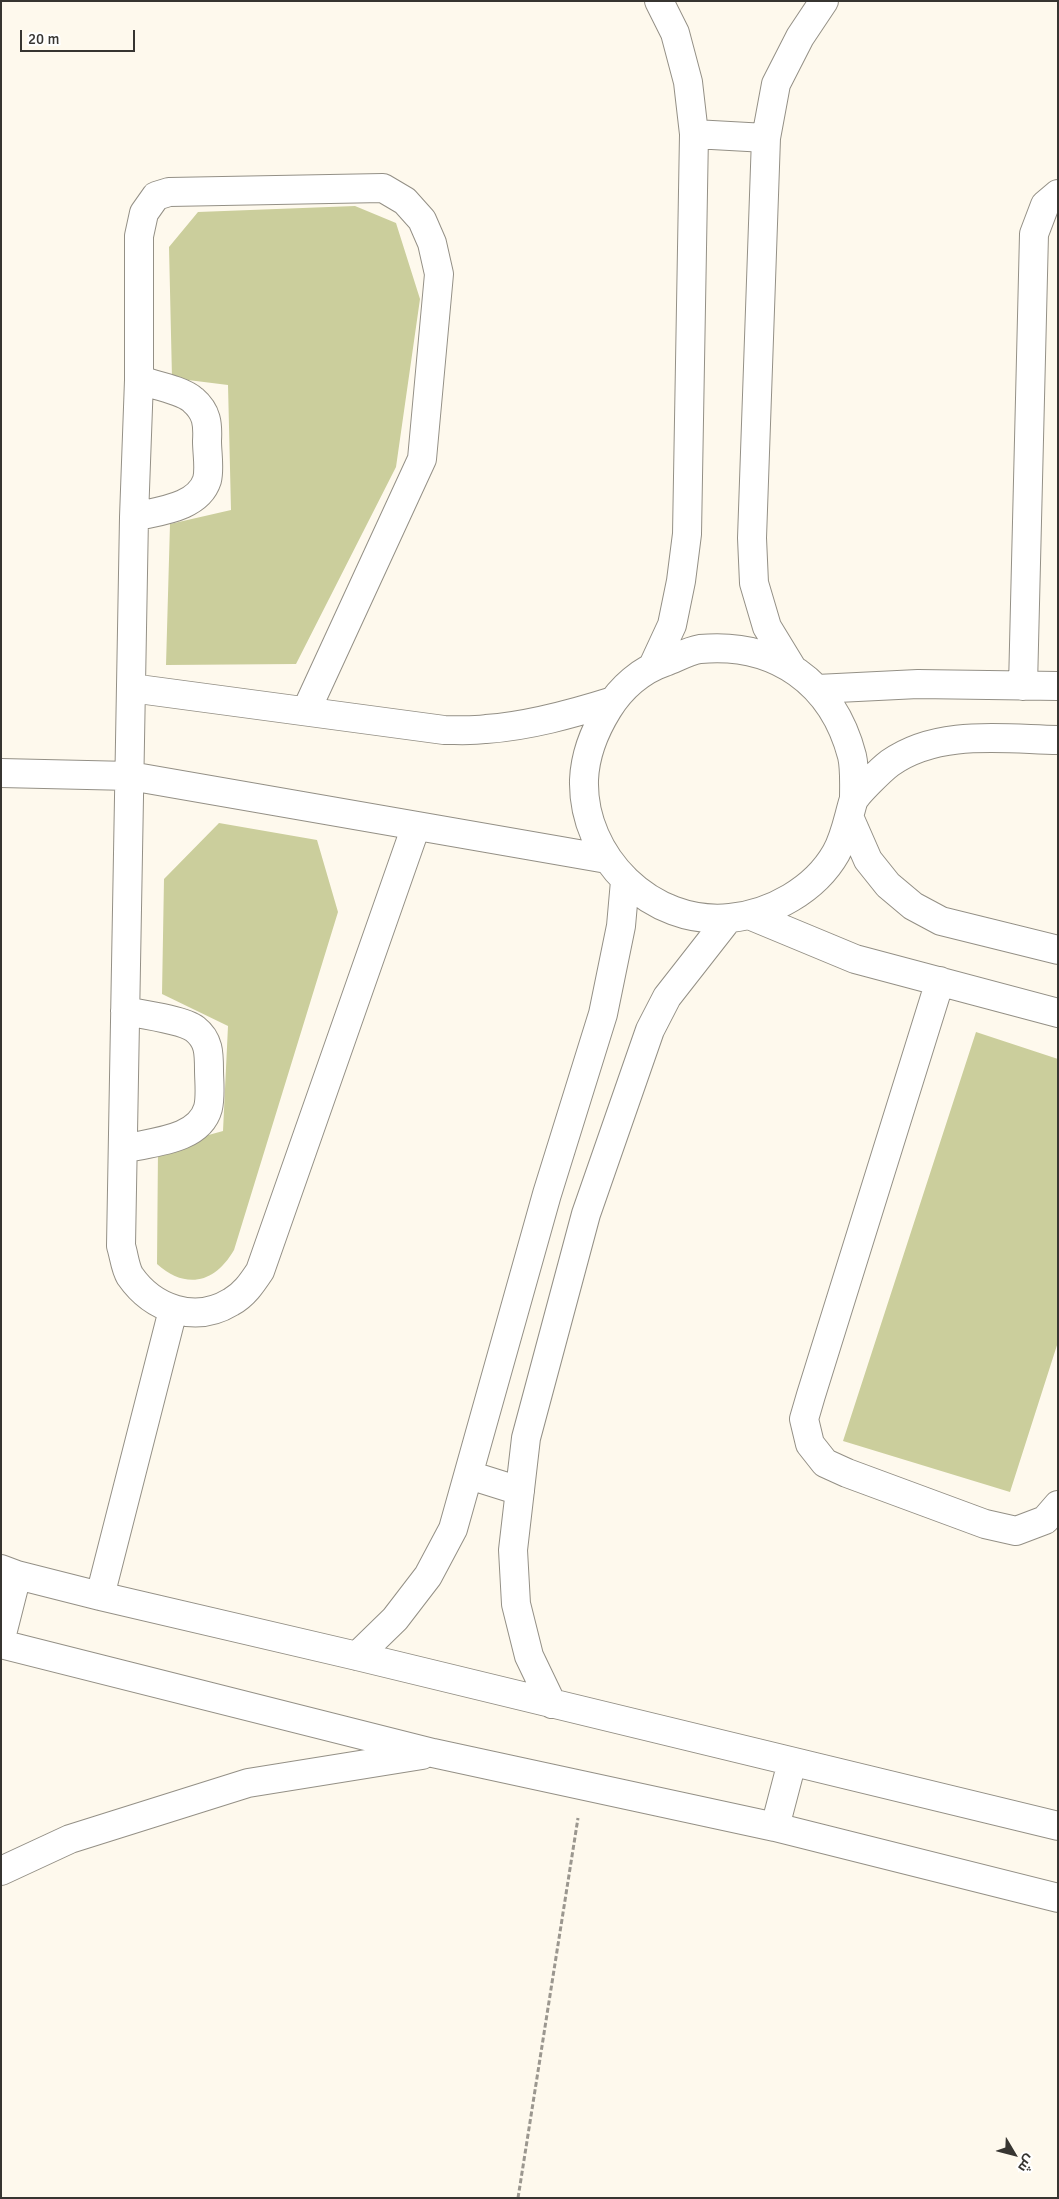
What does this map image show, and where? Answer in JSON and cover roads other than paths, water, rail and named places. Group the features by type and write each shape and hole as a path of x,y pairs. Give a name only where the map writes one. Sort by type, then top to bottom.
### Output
{"street":[{"path":"653,666 672,625 681,581 687,534 694,134 688,82 675,33 659,1"},
{"path":"792,668 767,627 754,583 752,547 766,138 776,84 800,37 824,1"},
{"path":"694,134 766,138"},
{"path":"306,712 422,459 440,274 432,243 422,220 405,201 383,188 169,192 156,196 144,213 139,236 139,380 134,517 122,1246 129,1274 148,1296 173,1310 194,1313 220,1308 232,1302 248,1288 260,1271 416,826"},
{"path":"1022,686 1034,234 1045,205 1058,194"},
{"path":"134,517 179,506 191,500 207,480 208,420 201,408 191,398 139,380"},
{"path":"1058,740 958,739 923,747 890,763 852,809 835,854 813,882 783,903 738,917 700,917 673,910 647,898 625,881 607,859 594,834 586,807 584,779 589,751 598,725 613,701 631,681 653,666 698,650 746,650 792,668 818,688 841,721 853,759 852,809 868,860 888,885 913,906 941,921 1058,950"},
{"path":"818,688 918,684 1058,686"},
{"path":"131,688 444,730 486,730 569,715 613,701"},
{"path":"1,773 130,776 607,859"},
{"path":"356,1656 395,1619 428,1576 453,1529 547,1194 603,1014 621,926 625,881"},
{"path":"738,917 855,958 1058,1013"},
{"path":"552,1704 529,1656 516,1604 513,1550 526,1438 586,1214 650,1030 667,997 738,917"},
{"path":"940,982 804,1419 810,1444 825,1463 847,1473 985,1524 1016,1531 1045,1520 1058,1505"},
{"path":"123,1149 180,1135 192,1129 202,1120 208,1107 210,1050 204,1037 194,1027 126,1011"},
{"path":"100,1596 173,1310"},
{"path":"469,1475 520,1491"},
{"path":"1,1638 9,1572 100,1596 1058,1826"},
{"path":"1,1644 433,1753 776,1827 1058,1898"},
{"path":"1,1872 70,1839 248,1783 433,1753"},
{"path":"776,1827 792,1762"}]}
